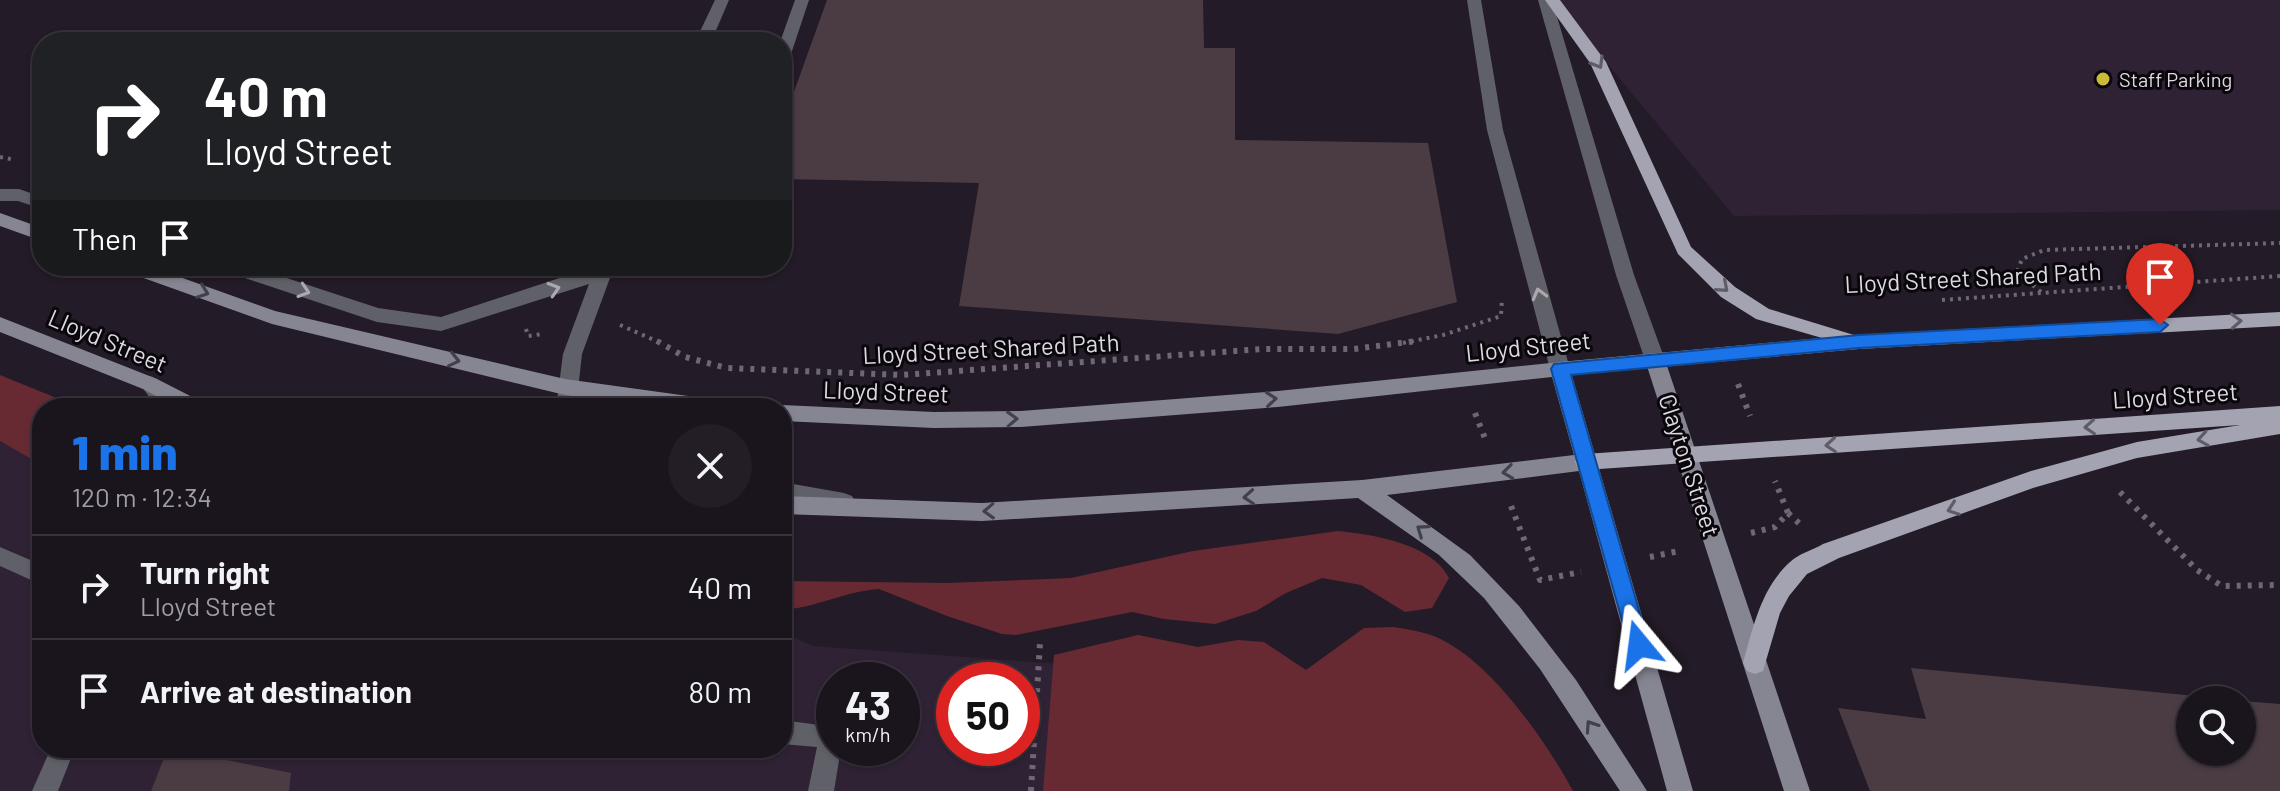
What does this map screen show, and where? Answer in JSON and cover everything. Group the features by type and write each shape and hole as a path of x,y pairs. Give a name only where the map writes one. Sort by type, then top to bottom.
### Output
{"main road":[{"path":"1552,0 1598,62 1684,250 1728,292 1763,314 1859,342"},
{"path":"0,219 32,231"},
{"path":"158,276 272,317 566,398"},
{"name":"Lloyd Street","path":"792,413 934,420 1021,419 1278,399 1859,342 2280,319"},
{"name":"Lloyd Street","path":"0,324 150,384 176,398"},
{"name":"Clayton Street","path":"1655,360 1797,791"},
{"path":"1560,369 1680,791"},
{"name":"Lloyd Street","path":"792,506 982,512 1362,489 1585,462 2280,414"},
{"path":"1755,663 1769,612 1781,589 1799,567 1831,551 2031,480 2122,454 2280,426"},
{"path":"1362,489 1441,543 1492,591 1553,670 1634,791"}],"street":[{"path":"708,32 722,0"},
{"path":"791,32 802,0"},
{"path":"1474,0 1495,130 1560,369"},
{"name":"Clayton Street","path":"1545,0 1630,290 1655,360"},
{"path":"0,195 19,195 32,200"},
{"path":"260,276 377,315 441,324 586,276"},
{"path":"566,398 580,330 602,276"},
{"path":"150,384 160,398"},
{"path":"792,493 900,511"},
{"path":"0,556 32,570"},
{"path":"792,733 831,737 821,791"},
{"path":"45,791 59,758"}],"path":[{"path":"2042,292 2017,272 2022,259 2044,250 2280,243"},
{"name":"Lloyd Street Shared Path","path":"1937,300 2280,276"},
{"name":"Lloyd Street Shared Path","path":"518,299 528,336 625,325 685,357 727,368 902,375 1263,349 1317,352 1389,347 1464,332 1501,316 1503,292"},
{"path":"2120,492 2197,570 2222,586 2280,585"},
{"path":"1031,791 1040,643"}],"shaded area":[{"name":"Staff Parking","path":"1554,0 2280,0 2280,210 1734,216"},
{"path":"0,375 56,398 32,398 32,459 0,441"},
{"path":"0,399 32,407 32,758 792,758 792,637 813,646 1035,662 936,662 936,766 1040,766 1040,662 1090,666 1506,791 0,791"},
{"path":"1338,531 1368,535 1415,549 1441,566 1449,578 1432,608 1405,612 1361,585 1322,578 1286,593 1256,611 1215,624 1132,612 1016,635 1002,634 947,616 879,589 792,608 792,581 948,583 1071,578 1193,551"},
{"path":"1393,627 1440,639 1483,670 1518,708 1573,791 1043,791 1054,655 1138,635 1198,647 1238,640 1264,642 1306,670 1364,628"}],"building":[{"path":"827,0 1203,0 1204,48 1235,48 1235,140 1428,143 1457,302 1338,334 959,306 979,183 792,179 792,97"},
{"path":"1911,668 2176,694 2176,766 2256,766 2256,702 2280,704 2280,791 1870,791 1838,708 1926,719"},
{"path":"164,758 217,758 291,773 289,791 151,791"}],"place":[{"name":"Staff Parking","path":"2103,79"}],"route":[{"path":"1639,645 1560,369 1859,342 2160,325"}]}
